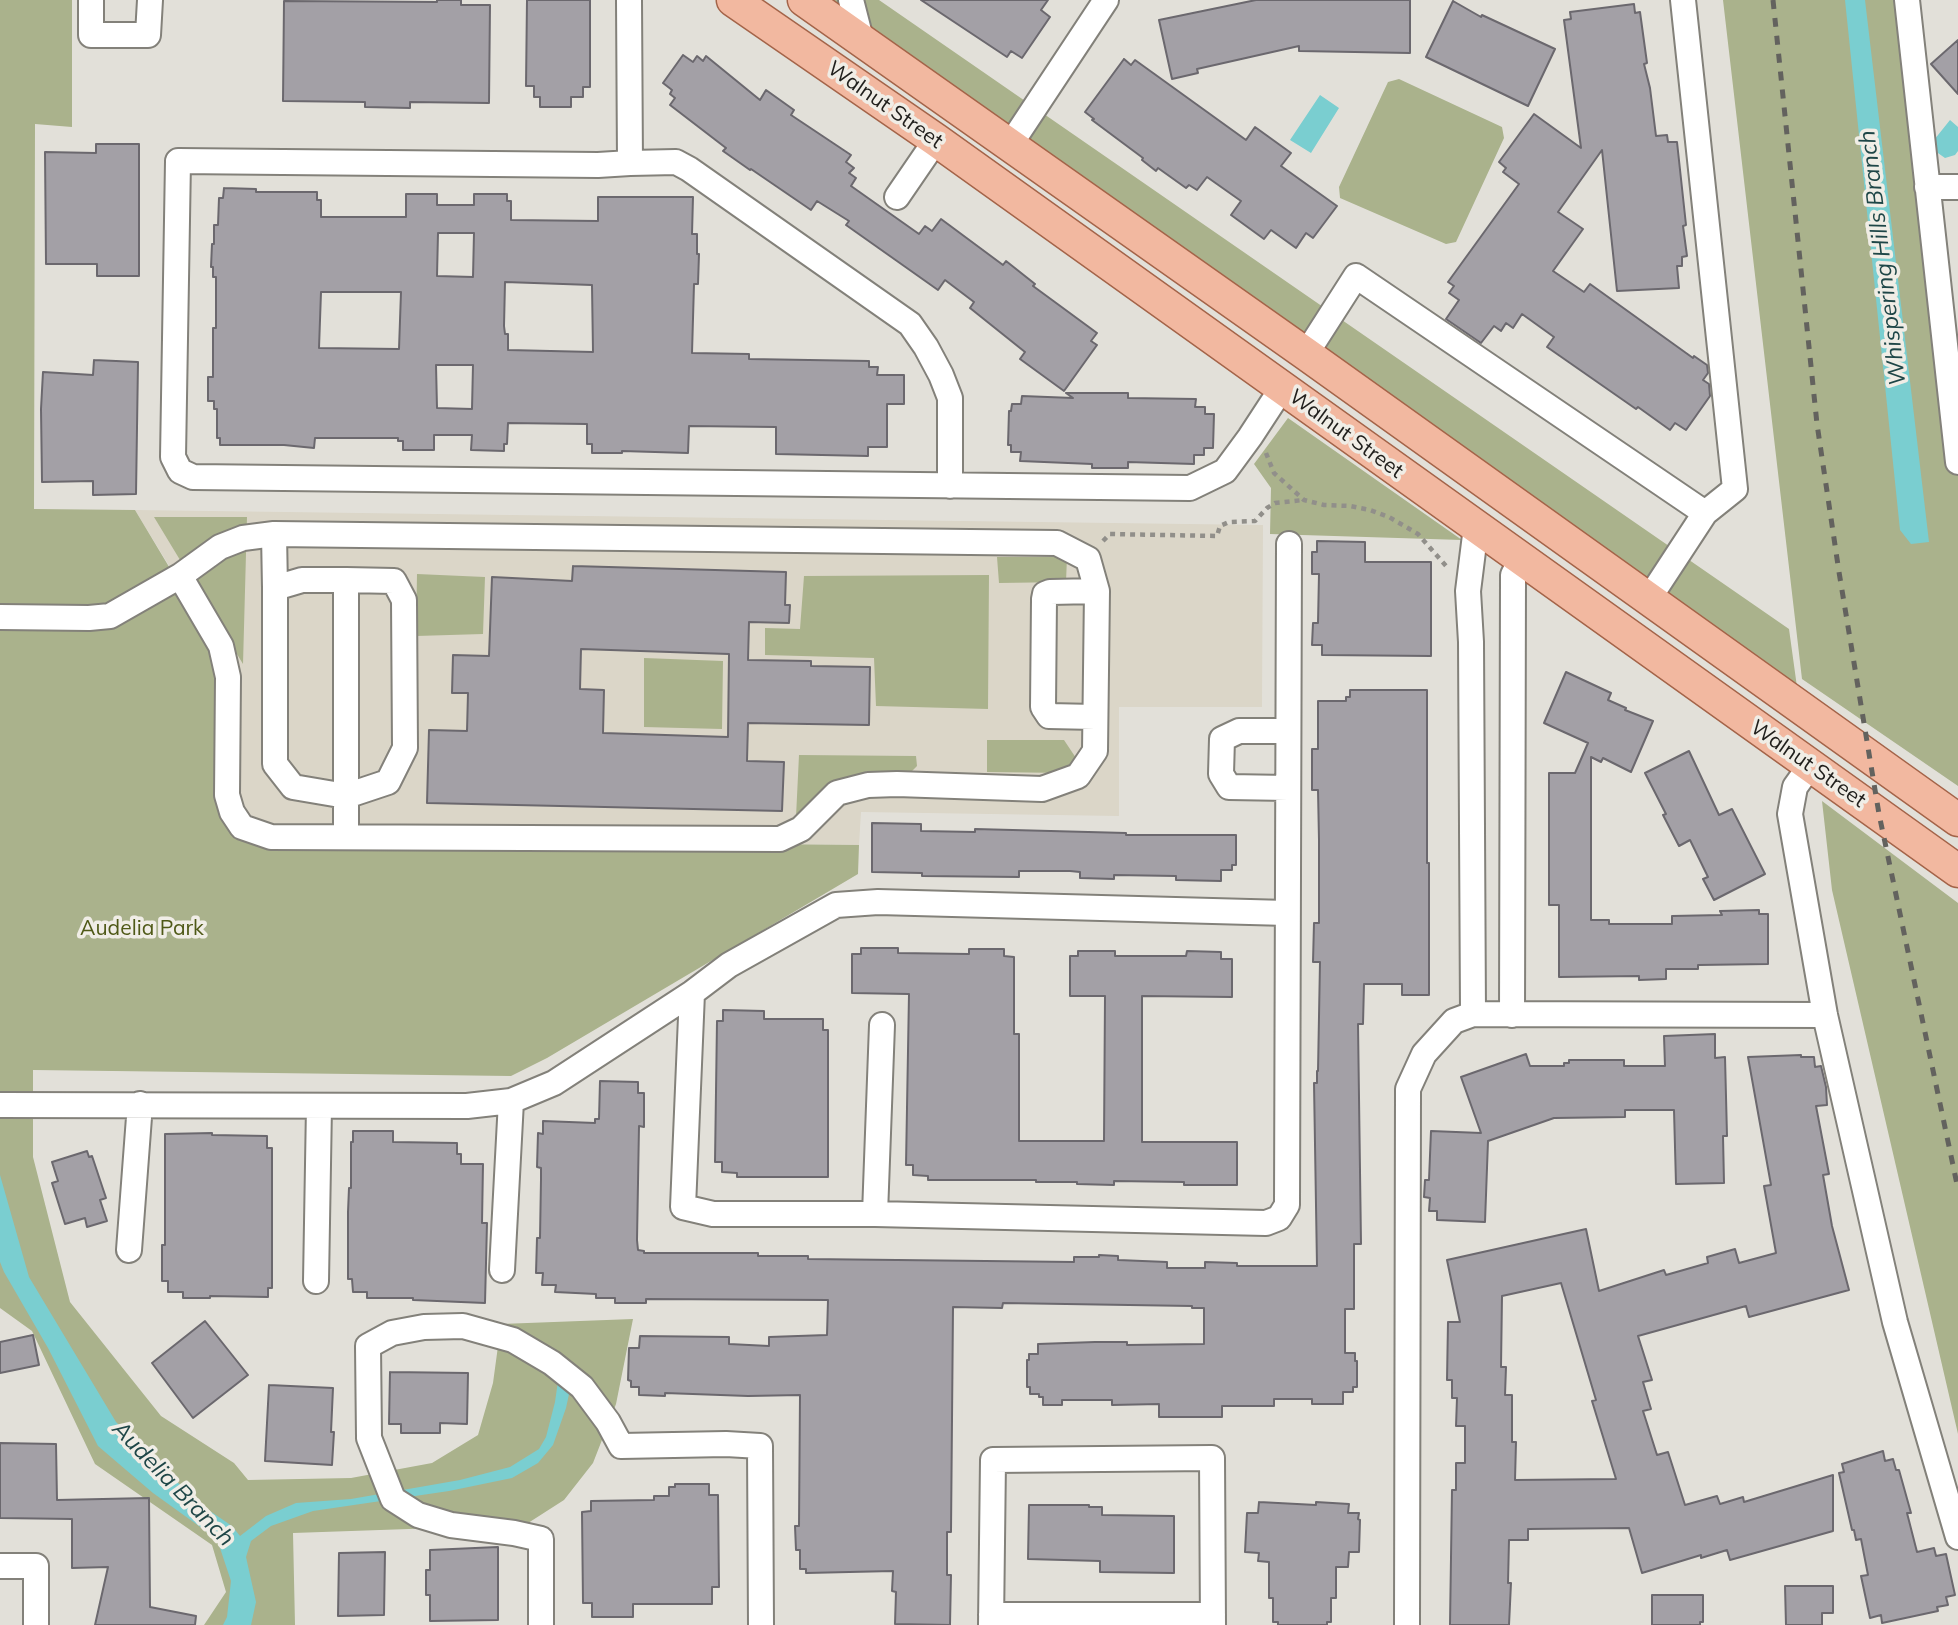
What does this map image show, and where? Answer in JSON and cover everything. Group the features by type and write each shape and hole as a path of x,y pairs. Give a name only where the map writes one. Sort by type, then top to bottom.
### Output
{"main road":[{"name":"Walnut Street","path":"733,0 936,140 1958,871"},
{"name":"Walnut Street","path":"804,0 1306,354 1958,820"},
{"path":"1282,388 1306,354"}],"lane":[{"path":"91,0 91,35 148,35 150,0"},
{"path":"629,0 630,163"},
{"path":"851,0 861,39"},
{"path":"1010,145 1106,0"},
{"path":"1648,600 1705,513 1735,489 1684,0"},
{"path":"1907,0 1958,462"},
{"path":"897,197 936,140"},
{"path":"950,485 950,398 936,366 910,324 676,162 598,165 178,161 173,457 180,471 193,477 1190,488 1225,471 1282,388"},
{"path":"1927,187 1958,187"},
{"path":"1306,354 1356,276 1705,513"},
{"path":"1473,1014 1471,642 1468,591 1476,527"},
{"path":"274,534 275,764 293,786 345,796 388,782 405,748 404,600 394,581 302,580 275,588"},
{"path":"0,617 89,618 110,615 180,576 220,547 243,538 274,534 1057,543 1088,559 1097,592 1094,751 1078,776 1042,789 897,784 867,785 837,793 801,829 780,839 271,837 242,828 232,812 227,795 228,677 220,646 180,576"},
{"path":"692,993 683,1207 713,1214 875,1214 1266,1223 1279,1218 1287,1205 1289,544"},
{"path":"1511,1015 1513,575 1521,559"},
{"path":"345,836 346,580"},
{"path":"1095,717 1049,716 1043,707 1044,599 1045,594 1050,592 1097,592"},
{"path":"1288,731 1239,731 1222,739 1221,774 1229,787 1288,788"},
{"path":"1810,766 1795,787 1790,814 1825,1015 1895,1322 1958,1537"},
{"path":"0,1105 467,1106 511,1101 554,1083 692,993 729,965 836,905 877,902 1287,913"},
{"path":"1407,1625 1408,1089 1424,1054 1454,1021 1473,1014 1825,1015"},
{"path":"875,1214 882,1025"},
{"path":"502,1270 511,1101"},
{"path":"129,1250 140,1104"},
{"path":"316,1281 319,1106"},
{"path":"541,1625 541,1539 450,1525 418,1515 393,1499 369,1438 368,1346 392,1333 424,1327 463,1326 513,1340 552,1363 582,1387 608,1422 621,1446 760,1446 761,1625"},
{"path":"1212,1458 1213,1620 991,1620 992,1460 1212,1458"},
{"path":"0,1566 36,1566 36,1625"}],"path":[{"path":"1243,446 1263,447 1274,473 1304,500"},
{"path":"1088,559 1110,534 1217,536 1220,526 1229,522 1255,521 1275,503 1304,500 1324,505 1350,506 1389,517 1418,534 1468,591"}],"shaded area":[{"path":"135,510 1263,525 1262,707 1119,707 1119,816 861,812 859,845 271,839 239,826 198,613"}],"green space":[{"name":"Audelia Park","path":"0,0 72,0 72,127 35,124 34,509 135,510 229,667 239,826 271,839 859,845 858,874 547,1058 511,1076 33,1070 33,1157 70,1302 161,1416 234,1463 248,1480 351,1478 432,1463 478,1435 493,1383 501,1324 633,1319 616,1404 593,1463 564,1500 525,1525 293,1533 295,1625 204,1625 226,1592 212,1545 95,1464 32,1331 0,1308"},
{"path":"826,0 879,0 1789,629 1797,687"},
{"path":"1723,0 1909,0 1958,462 1958,786 1802,679"},
{"path":"1399,79 1502,127 1504,138 1456,242 1446,244 1340,198 1339,187 1388,82"},
{"path":"1288,418 1462,540 1270,534 1271,488 1254,464"},
{"path":"154,517 247,517 243,664"},
{"path":"997,557 1067,557 1066,582 999,583"},
{"path":"417,574 485,577 483,634 416,636"},
{"path":"989,575 988,709 876,706 874,658 765,655 765,628 800,629 804,576"},
{"path":"644,658 723,661 722,729 644,727"},
{"path":"987,740 1064,740 1076,758 1067,773 987,772"},
{"path":"799,755 916,756 917,766 912,771 868,771 825,790 796,817"},
{"path":"1822,801 1958,903 1958,1434 1832,890"}],"water":[{"name":"Whispering Hills Branch","path":"1845,0 1865,0 1929,542 1911,544 1900,530"},
{"path":"1320,95 1339,108 1311,153 1290,140"},
{"path":"1950,120 1958,127 1958,151 1945,158 1935,151 1934,140"},
{"name":"Audelia Branch","path":"0,1175 29,1277 116,1422 166,1472 207,1509 232,1526 240,1536 266,1516 296,1503 351,1499 460,1480 510,1467 539,1449 546,1437 559,1374 571,1385 553,1445 538,1463 512,1478 449,1491 313,1511 271,1526 251,1541 246,1557 256,1602 251,1625 223,1625 227,1617 231,1581 217,1539 153,1493 98,1446 48,1348 4,1272 0,1262"}],"building":[{"path":"461,0 461,5 490,5 489,103 410,102 410,108 365,107 365,102 283,101 284,1"},
{"path":"527,0 590,0 590,87 583,87 583,97 571,97 571,107 540,107 540,97 534,97 534,86 526,86"},
{"path":"921,0 1048,0 1041,10 1050,17 1022,58 1011,51 1007,57"},
{"path":"1256,0 1410,0 1410,53 1299,51 1299,46 1197,69 1198,73 1172,79 1159,20"},
{"path":"1453,1 1481,17 1482,15 1555,49 1528,106 1426,57"},
{"path":"1634,4 1635,13 1640,12 1647,63 1644,64 1656,136 1667,135 1668,142 1677,142 1687,256 1682,257 1682,266 1677,266 1679,288 1617,291 1602,150 1558,212 1583,229 1553,271 1584,292 1590,284 1693,358 1694,356 1707,365 1708,373 1703,380 1709,384 1710,396 1686,430 1675,423 1670,430 1547,347 1554,337 1522,314 1513,328 1506,323 1501,331 1494,326 1481,343 1446,319 1459,300 1449,293 1454,286 1448,282 1519,184 1503,172 1506,168 1499,162 1534,114 1581,148 1564,20 1571,19 1570,12"},
{"path":"1958,40 1958,94 1931,64"},
{"path":"683,55 693,62 697,56 703,61 706,56 760,100 766,90 794,110 791,115 851,155 846,162 854,168 849,173 856,178 851,186 919,234 925,226 932,231 941,219 1003,265 1006,261 1035,284 1033,286 1097,333 1091,341 1097,345 1064,391 1020,359 1025,352 970,308 974,302 945,280 938,290 846,225 849,221 817,201 811,210 723,151 726,148 670,105 675,98 670,94 672,90 663,83"},
{"path":"1124,59 1131,65 1135,60 1246,140 1255,127 1291,153 1281,166 1337,206 1313,238 1306,233 1296,248 1271,230 1264,239 1231,215 1241,201 1207,177 1197,190 1189,185 1186,188 1158,168 1156,171 1092,120 1094,119 1085,112"},
{"path":"96,144 139,144 139,276 97,276 97,264 46,264 45,152 96,153"},
{"path":"224,188 256,189 256,192 317,192 317,200 321,200 321,217 406,217 406,194 437,194 437,205 474,205 474,194 507,194 507,201 511,201 511,220 598,221 598,197 693,197 692,234 697,234 699,254 698,284 694,284 692,353 749,354 749,359 869,361 869,367 878,367 877,375 904,375 904,404 887,404 887,447 868,447 868,456 776,454 776,427 689,426 688,453 592,453 592,444 587,444 587,424 508,423 504,451 471,450 472,435 434,435 434,450 403,450 403,441 398,441 398,438 315,438 314,448 220,445 220,438 217,438 217,409 214,409 214,401 208,401 208,377 213,377 213,328 216,328 216,277 213,277 211,267 212,244 214,225 218,225 219,198 223,198","holes":["438,233 474,233 473,277 437,276","505,282 592,285 593,352 508,350 508,334 505,334","321,292 401,292 399,349 319,348","436,365 473,365 472,409 437,408"]},
{"path":"94,360 138,362 136,494 93,495 93,481 42,482 43,372 93,375"},
{"path":"1066,393 1128,393 1128,398 1196,399 1195,407 1205,407 1205,414 1214,414 1213,448 1204,448 1204,455 1194,455 1194,464 1128,462 1128,468 1092,468 1092,464 1020,461 1021,452 1011,452 1011,445 1008,445 1009,411 1012,404 1021,404 1022,396 1073,398"},
{"path":"1317,541 1365,542 1365,562 1431,562 1431,656 1322,655 1322,645 1312,645 1313,623 1318,623 1319,574 1312,574 1312,552 1317,552"},
{"path":"573,566 786,572 785,605 790,605 789,623 749,622 748,660 811,661 811,666 870,667 869,725 748,723 747,761 784,762 782,811 427,803 429,730 467,731 468,693 452,693 453,655 489,656 492,577 572,581","holes":["581,649 729,654 728,737 603,733 604,690 580,689"]},
{"path":"1566,672 1611,693 1608,700 1626,708 1625,710 1653,721 1631,772 1603,758 1601,762 1591,757 1591,920 1609,920 1609,924 1672,924 1672,916 1722,915 1720,911 1759,910 1759,914 1768,914 1768,964 1698,965 1698,969 1666,969 1666,979 1639,980 1639,976 1559,977 1559,905 1549,905 1549,773 1575,773 1588,743 1544,723"},
{"path":"1350,690 1427,690 1429,863 1429,995 1402,995 1402,984 1364,984 1363,1024 1358,1024 1361,1244 1354,1244 1354,1309 1345,1309 1345,1353 1355,1353 1357,1387 1353,1387 1353,1392 1343,1392 1343,1404 1312,1404 1312,1399 1274,1399 1274,1406 1222,1406 1222,1417 1159,1417 1159,1404 1112,1405 1112,1400 1062,1400 1062,1405 1043,1405 1043,1397 1030,1394 1030,1387 1027,1387 1027,1360 1029,1354 1038,1354 1038,1344 1204,1344 1204,1308 1003,1303 1002,1308 953,1307 951,1532 947,1532 947,1575 951,1575 950,1625 895,1624 896,1592 892,1591 893,1571 806,1573 806,1569 800,1569 800,1550 796,1550 795,1526 799,1526 800,1395 639,1395 639,1387 631,1387 631,1381 628,1380 629,1348 639,1348 640,1336 729,1337 729,1344 769,1346 769,1337 827,1335 828,1300 646,1299 646,1303 615,1303 615,1298 555,1292 556,1285 542,1285 543,1273 536,1273 537,1238 540,1238 541,1179 541,1168 537,1167 538,1133 543,1134 543,1121 595,1123 595,1119 599,1119 600,1081 638,1082 638,1093 644,1093 644,1127 639,1126 637,1240 638,1250 644,1253 758,1253 758,1256 808,1256 808,1259 1074,1262 1074,1257 1099,1255 1118,1256 1118,1260 1167,1262 1167,1268 1205,1268 1205,1262 1237,1263 1237,1266 1317,1266 1314,1083 1317,1083 1318,1071 1320,962 1313,962 1314,923 1319,923 1319,840 1318,790 1312,790 1312,749 1318,749 1318,701 1346,701 1346,697 1350,697"},
{"path":"1689,751 1719,815 1732,809 1765,874 1714,900 1703,879 1708,877 1690,840 1679,846 1645,773"},
{"path":"872,823 921,824 921,831 975,832 975,829 1126,835 1236,835 1236,865 1232,865 1232,870 1221,870 1221,881 1176,880 1176,876 1114,875 1114,879 1080,878 1080,872 1070,871 1019,871 1019,877 922,876 922,873 872,872"},
{"path":"861,948 898,948 898,953 969,954 969,949 1004,949 1004,956 1014,957 1014,1034 1019,1034 1019,1141 1104,1141 1105,996 1070,996 1070,956 1078,956 1078,951 1115,951 1115,956 1186,956 1187,951 1221,952 1221,959 1232,959 1232,997 1142,996 1142,1142 1237,1142 1237,1185 1184,1185 1184,1182 1114,1181 1114,1185 1036,1180 928,1180 928,1176 913,1175 913,1165 906,1165 909,994 852,993 852,954 861,954"},
{"path":"723,1010 764,1011 764,1019 823,1019 823,1030 828,1030 828,1177 737,1177 737,1173 722,1172 722,1162 715,1162 717,1021 723,1021"},
{"path":"1715,1034 1715,1058 1725,1057 1727,1136 1723,1136 1724,1183 1676,1184 1674,1110 1625,1110 1625,1117 1554,1118 1488,1141 1485,1222 1437,1220 1437,1211 1429,1211 1430,1198 1424,1197 1425,1180 1429,1180 1431,1131 1481,1133 1461,1077 1526,1054 1530,1066 1564,1066 1569,1060 1624,1060 1624,1066 1665,1066 1664,1036"},
{"path":"1801,1055 1814,1057 1815,1067 1821,1066 1827,1105 1816,1106 1829,1174 1823,1175 1832,1226 1849,1290 1749,1317 1746,1306 1638,1336 1652,1380 1643,1382 1651,1409 1643,1411 1657,1455 1668,1452 1685,1505 1717,1496 1720,1504 1743,1497 1744,1502 1833,1475 1833,1531 1730,1560 1727,1550 1642,1573 1629,1528 1528,1529 1528,1540 1509,1540 1509,1625 1450,1625 1452,1490 1456,1490 1456,1463 1465,1463 1465,1426 1456,1426 1457,1398 1452,1398 1452,1380 1447,1380 1448,1322 1460,1322 1447,1260 1586,1229 1599,1291 1664,1270 1666,1275 1708,1263 1707,1257 1735,1249 1739,1263 1776,1253 1764,1186 1771,1185 1748,1057","holes":["1561,1283 1596,1400 1592,1401 1616,1479 1515,1480 1516,1442 1512,1442 1512,1395 1505,1395 1506,1367 1501,1367 1502,1296"]},
{"path":"353,1131 393,1131 393,1142 457,1143 461,1164 483,1164 482,1223 487,1223 485,1303 367,1298 367,1292 353,1292 352,1279 348,1279 348,1212"},
{"path":"165,1134 267,1136 267,1148 272,1148 272,1288 268,1288 268,1297 183,1298 183,1292 168,1292 168,1281 162,1281 162,1245 165,1245"},
{"path":"87,1151 89,1157 92,1156 106,1198 100,1200 107,1221 87,1227 85,1218 65,1224 52,1183 58,1181 52,1162"},
{"path":"205,1321 248,1375 193,1418 152,1363"},
{"path":"33,1335 39,1365 0,1373 0,1342"},
{"path":"390,1372 468,1373 467,1424 440,1423 440,1433 401,1433 401,1424 389,1424"},
{"path":"269,1385 333,1388 332,1465 265,1461"},
{"path":"0,1443 56,1444 57,1500 149,1498 150,1607 196,1616 195,1625 95,1625 108,1567 72,1568 72,1519 0,1518"},
{"path":"1883,1451 1885,1461 1893,1459 1896,1470 1899,1470 1911,1513 1907,1513 1917,1552 1934,1548 1936,1556 1946,1554 1955,1595 1946,1597 1948,1605 1937,1607 1938,1611 1882,1623 1881,1615 1870,1618 1861,1576 1868,1575 1861,1539 1856,1540 1852,1530 1839,1473 1844,1472 1842,1464"},
{"path":"675,1484 709,1484 709,1495 718,1495 719,1587 712,1587 712,1604 633,1604 633,1617 592,1617 592,1603 583,1603 582,1512 591,1511 591,1501 654,1500 654,1496 669,1496 669,1487 675,1487"},
{"path":"1259,1502 1349,1504 1348,1513 1359,1513 1359,1552 1349,1552 1348,1567 1336,1567 1336,1598 1331,1598 1331,1622 1327,1622 1327,1625 1278,1625 1278,1622 1273,1622 1273,1598 1269,1598 1269,1562 1258,1561 1259,1553 1245,1552 1247,1513 1258,1513"},
{"path":"1029,1505 1089,1505 1102,1507 1102,1515 1174,1516 1174,1573 1100,1572 1100,1561 1028,1559"},
{"path":"498,1547 498,1620 430,1621 426,1570 430,1570 430,1550"},
{"path":"385,1552 384,1615 338,1616 339,1553"},
{"path":"1785,1586 1833,1586 1833,1613 1822,1613 1822,1625 1786,1625"},
{"path":"1652,1595 1703,1595 1703,1622 1700,1622 1700,1625 1652,1625"}],"railway":[{"path":"1773,0 1817,424 1839,572 1879,814 1958,1189"}]}
